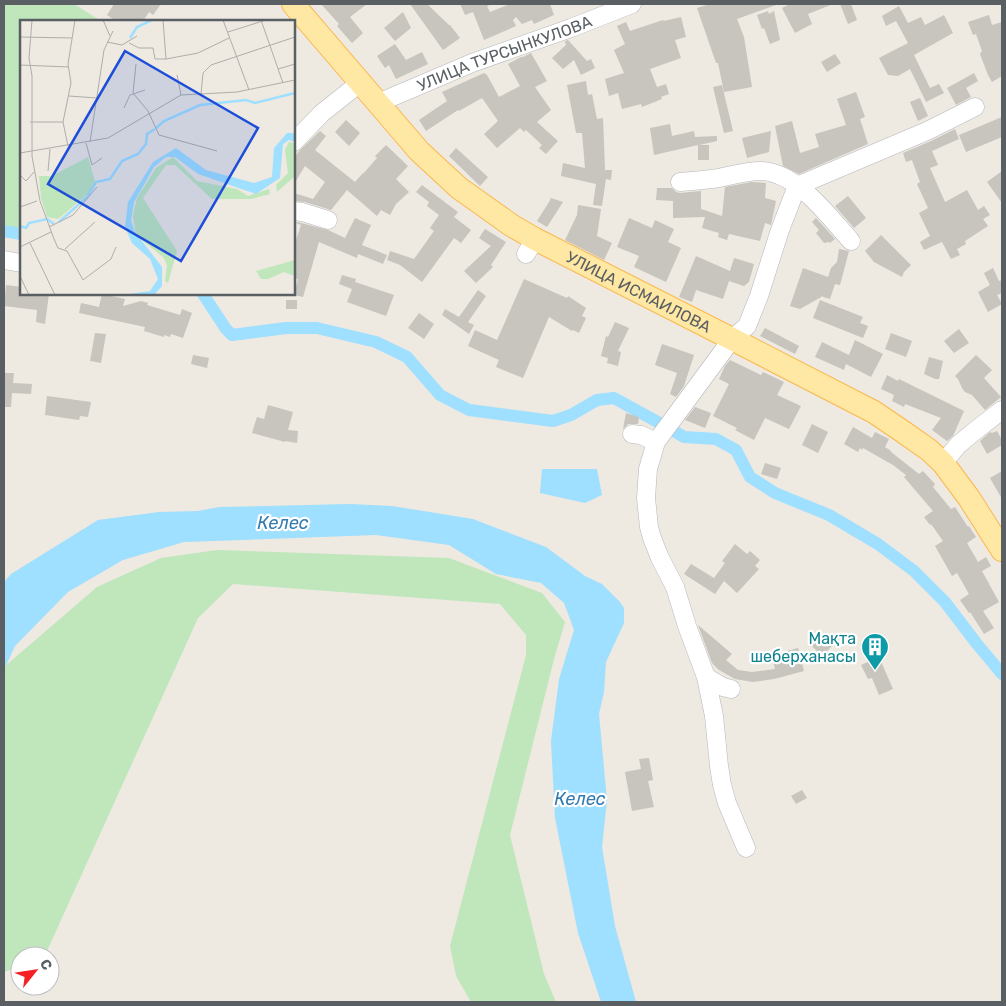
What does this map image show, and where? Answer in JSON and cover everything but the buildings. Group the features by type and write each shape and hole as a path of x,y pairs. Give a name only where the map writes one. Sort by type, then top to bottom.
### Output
{"main road":[{"name":"УЛИЦА ИСМАИЛОВА","path":"293,4 419,151 459,188 511,225 531,246 732,339 874,412 928,450 943,463 970,498 1002,550"}],"street":[{"name":"УЛИЦА ТУРСЫНКУЛОВА","path":"378,103 472,63 632,4"},
{"path":"295,141 322,113 361,82"},
{"path":"746,848 727,803 722,785 714,716 706,677 675,587 660,558 649,527 646,498 648,469 656,442 732,339 747,326 759,296 780,230 798,186 975,107"},
{"path":"680,182 713,179 751,172 763,171 775,174 786,178 810,195 851,241"},
{"path":"295,211 328,220"},
{"path":"4,260 20,263"},
{"path":"943,463 958,445 1002,410"},
{"path":"632,434 640,435 656,442"},
{"path":"706,677 723,687 731,689"}],"green space":[{"path":"4,4 74,4 99,20 20,20 20,231 4,227"},
{"path":"217,550 449,558 542,593 565,622 510,835 544,974 556,1002 471,1002 456,976 450,946 526,655 526,635 500,604 233,584 198,618 49,946 10,946 10,970 4,972 4,667 97,587 161,558"}],"water":[{"path":"542,469 597,469 602,495 585,503 540,493"},
{"name":"Келес","path":"350,504 392,506 473,519 546,547 585,576 602,584 624,608 624,623 606,662 604,692 599,714 607,800 602,847 615,926 636,1002 601,1002 578,933 555,818 551,741 559,679 574,630 564,603 541,583 496,574 449,545 376,535 184,542 123,560 68,592 15,646 4,670 4,582 11,574 98,520 159,512 198,511 219,507"}],"waterway":[{"path":"4,231 20,234"},
{"path":"204,295 232,335 286,328 317,328 376,342 407,357 440,395 469,410 553,421 571,415 597,400 614,398 665,426"},
{"path":"672,430 684,437 716,439 736,450 750,477 775,493 829,515 878,544 914,571 945,602 1002,674"}],"place":[{"name":"Мақта шеберханасы","path":"875,671"}]}
